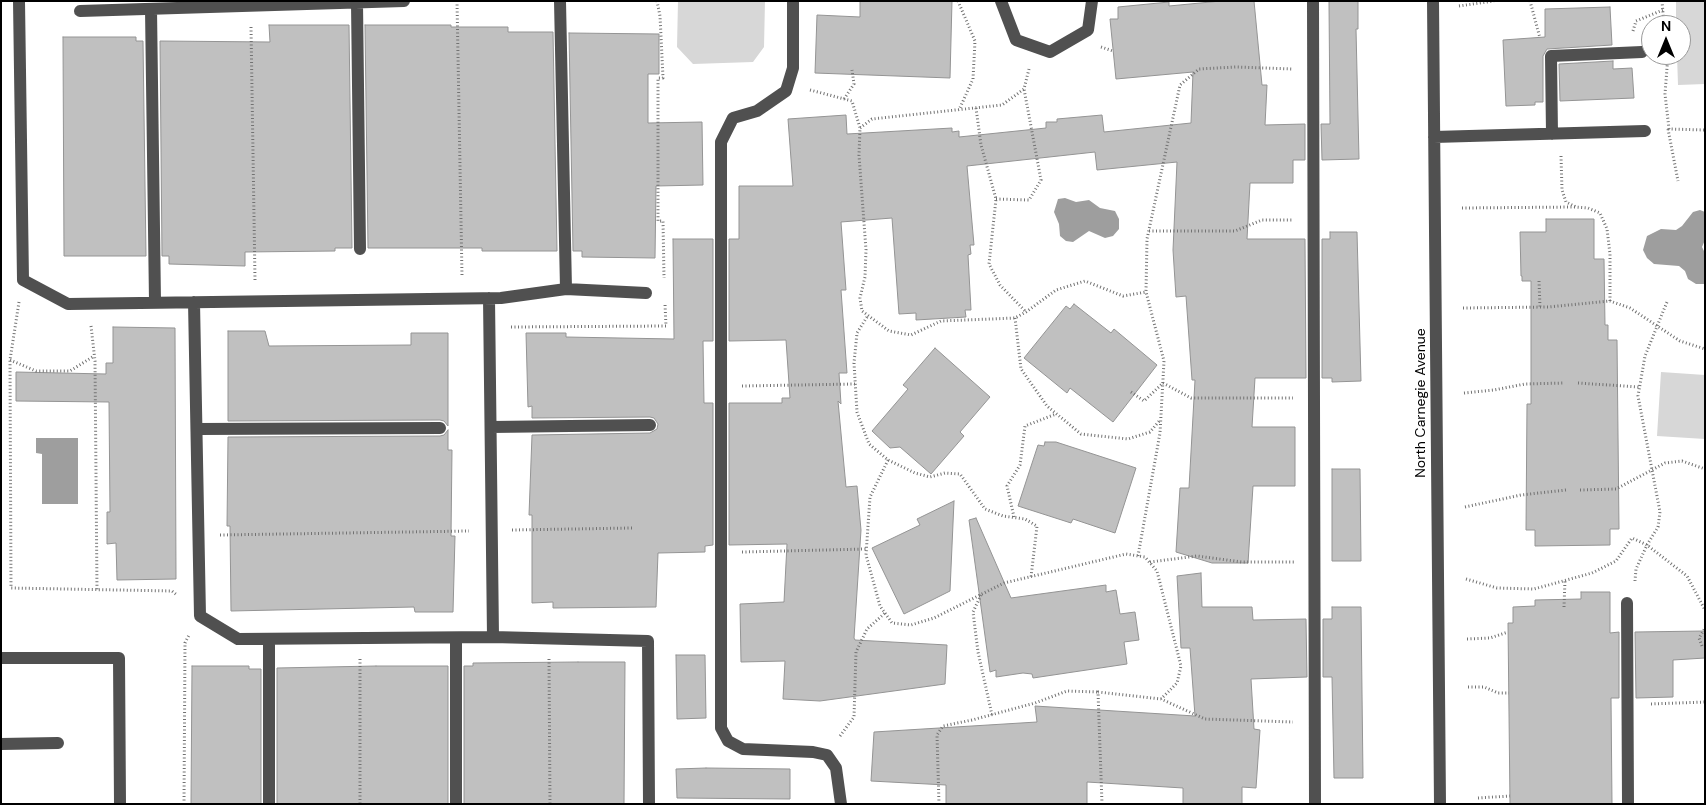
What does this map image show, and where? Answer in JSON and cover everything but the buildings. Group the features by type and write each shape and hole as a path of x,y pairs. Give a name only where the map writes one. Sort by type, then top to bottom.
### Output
{"street":[{"path":"19,1 23,280 68,304 489,298 566,290 646,293"},
{"path":"80,11 404,1"},
{"path":"560,1 566,290"},
{"path":"793,1 793,68 786,91 757,111 733,118 722,142 722,728 728,741 743,749 813,752 827,755 836,768 841,804"},
{"path":"1001,1 1016,40 1050,52 1088,30 1092,1"},
{"path":"1313,1 1315,804"},
{"name":"North Carnegie Avenue","path":"1434,1 1440,804"},
{"path":"357,3 360,249"},
{"path":"151,9 155,302"},
{"path":"1556,134 1551,56 1641,52"},
{"path":"1434,138 1645,131"},
{"path":"489,298 493,637"},
{"path":"194,302 200,616 238,639 493,637 648,641 649,804"},
{"path":"491,427 650,425"},
{"path":"197,430 440,428"},
{"path":"1627,603 1628,804"},
{"path":"456,638 456,804"},
{"path":"269,639 269,804"},
{"path":"1,658 119,658 120,804"},
{"path":"1,744 58,743"}],"path":[{"path":"457,1 462,298"},
{"path":"657,1 660,16 663,78 658,78 658,221 663,221 664,287"},
{"path":"958,1 975,41 974,79 958,111"},
{"path":"1459,6 1494,1"},
{"path":"1530,1 1541,39 1551,56"},
{"path":"1662,1 1663,15"},
{"path":"251,6 255,301"},
{"path":"1626,53 1636,21 1663,10"},
{"path":"996,199 1029,200 1041,180 1024,88 1034,46"},
{"path":"1667,65 1664,94 1678,181"},
{"path":"1138,556 1160,420 1164,361 1146,292 1147,240 1180,85 1199,69 1236,67 1313,70"},
{"path":"844,99 854,84 852,70"},
{"path":"860,128 872,119 1002,105 1024,88"},
{"path":"786,91 813,90 852,101 860,128 859,155 866,250 865,277 860,298 862,311 889,331 911,335 940,321 1015,318 1056,290 1085,281 1123,296 1146,292"},
{"path":"976,108 981,145 996,199 989,264 1000,285 1026,312"},
{"path":"1669,129 1705,130"},
{"path":"1556,134 1562,190 1566,202 1576,207"},
{"path":"1462,208 1576,207 1588,208 1600,214 1607,229 1610,254 1610,301"},
{"path":"1149,231 1234,231 1262,220 1313,220"},
{"path":"23,280 10,360 11,588 172,591 200,616 185,643 184,804"},
{"path":"1538,281 1540,307"},
{"path":"489,327 666,326 665,296"},
{"path":"1463,308 1540,307 1610,301 1630,308 1680,341 1705,349"},
{"path":"1627,603 1633,593 1636,569 1658,527 1660,512 1638,396 1645,356 1656,324 1667,302"},
{"path":"88,304 94,356 97,590"},
{"path":"867,316 856,333 854,363 856,412 869,444 888,460 930,477 945,473 960,474 985,509 1024,519 1037,526 1032,577"},
{"path":"1015,318 1021,369 1047,406 1081,434 1128,439 1150,432 1160,420"},
{"path":"10,360 36,371 70,371 94,356"},
{"path":"1163,383 1191,398 1314,398"},
{"path":"1132,392 1144,401 1163,383"},
{"path":"1464,392 1494,390 1525,384 1564,383"},
{"path":"1578,383 1639,387"},
{"path":"722,386 855,384"},
{"path":"1014,517 1007,486 1020,465 1025,426 1057,414"},
{"path":"888,460 870,497 866,549 880,606 892,623 911,625 934,618 1004,583 1126,554 1145,557 1157,570 1181,666 1177,683 1160,698"},
{"path":"1580,490 1616,489 1665,463 1682,461 1705,469"},
{"path":"1465,506 1521,494 1566,490"},
{"path":"198,536 632,528"},
{"path":"1466,579 1496,588 1534,589 1592,573 1616,561 1632,538 1647,545 1688,576 1705,610"},
{"path":"722,552 866,549"},
{"path":"1150,562 1197,556 1242,562 1314,562"},
{"path":"1564,607 1565,580"},
{"path":"981,594 973,612 978,652 992,715"},
{"path":"827,755 854,717 856,652 867,629 885,613"},
{"path":"1702,646 1699,638 1705,628"},
{"path":"1467,639 1490,638 1508,632"},
{"path":"360,638 360,804"},
{"path":"548,639 550,804"},
{"path":"1468,687 1484,687 1498,693 1509,693"},
{"path":"939,804 937,735 943,726 992,715 1067,691 1160,698 1205,719 1315,723"},
{"path":"1098,692 1102,804"},
{"path":"1628,704 1705,702"},
{"path":"1478,798 1510,796"}],"shaded area":[{"path":"678,1 765,1 764,47 753,62 693,64 677,47"},
{"path":"1676,1 1705,1 1705,84 1678,85 1677,65 1691,65 1691,15 1676,15"},
{"path":"1065,198 1076,202 1089,200 1100,208 1115,211 1119,219 1119,229 1113,236 1105,238 1089,231 1073,242 1066,241 1060,236 1059,224 1054,212 1058,199"},
{"path":"1700,210 1705,212 1705,240 1702,247 1705,253 1704,284 1696,284 1688,279 1685,271 1679,266 1654,264 1647,258 1643,250 1647,236 1661,229 1676,230 1682,226 1693,212"},
{"path":"1661,372 1705,375 1705,439 1657,436"},
{"path":"36,438 78,438 78,504 42,504 42,454 36,453"}]}
